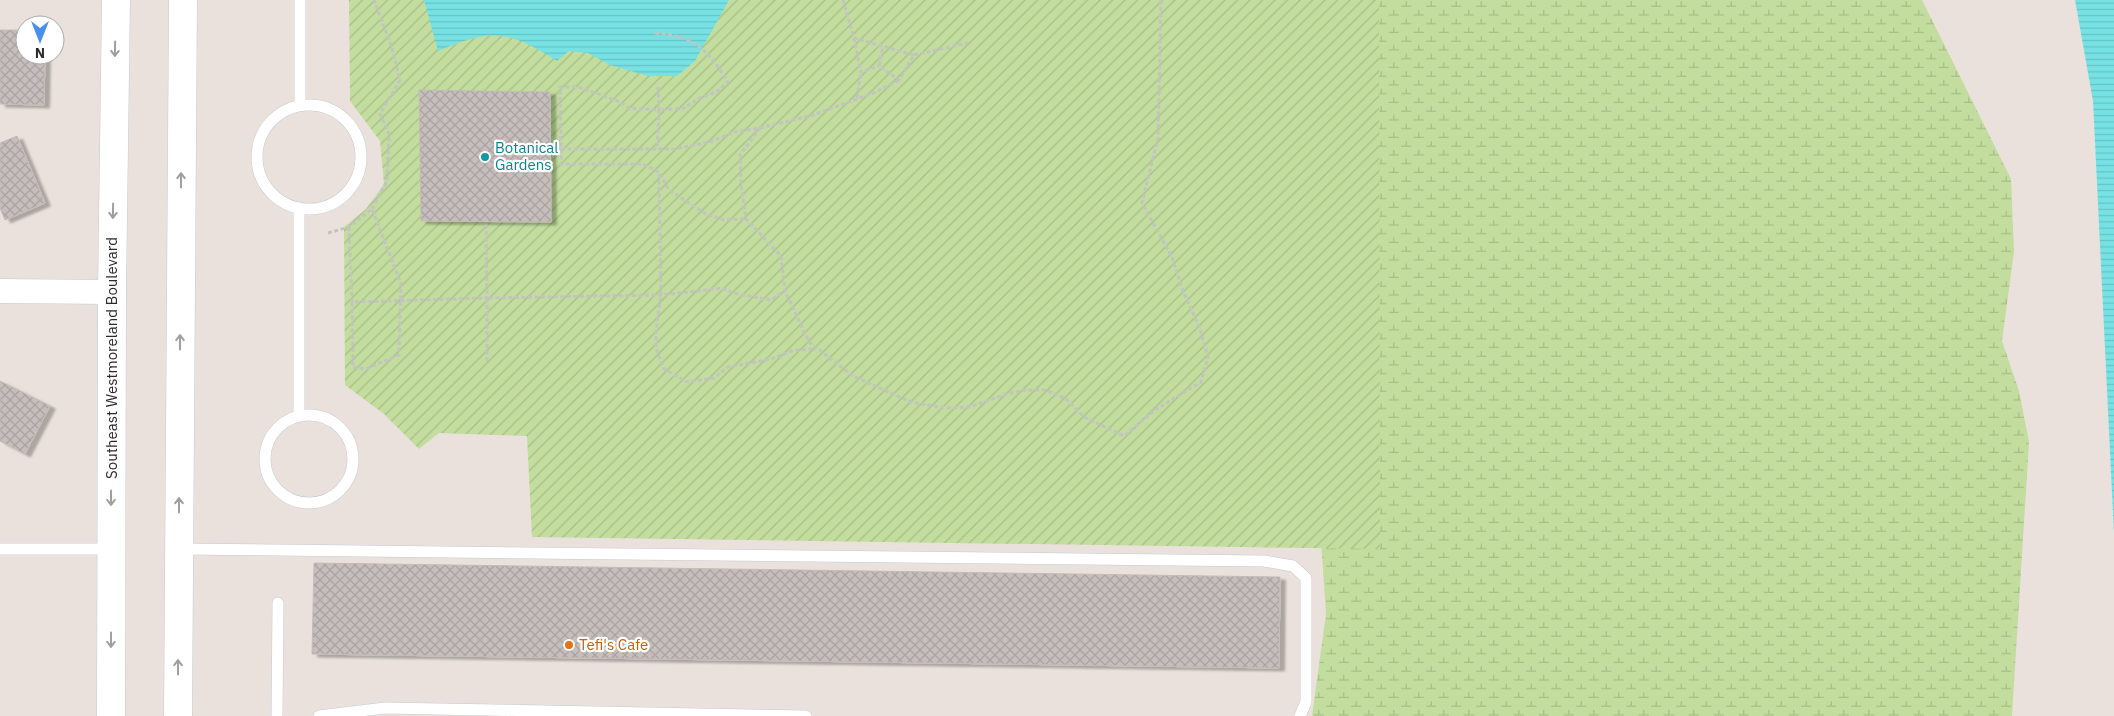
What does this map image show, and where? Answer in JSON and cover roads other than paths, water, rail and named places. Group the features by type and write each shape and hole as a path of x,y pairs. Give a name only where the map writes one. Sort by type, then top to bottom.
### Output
{"street":[{"name":"Southeast Westmoreland Boulevard","path":"111,716 112,292 116,0"},
{"path":"178,716 183,0"},
{"path":"0,291 112,292"}],"lane":[{"path":"300,0 300,105"},
{"path":"300,105 318,105 335,111 349,123 358,139 362,157 358,174 349,191 335,202 318,208 299,208 284,203 271,193 261,180 256,164 256,148 261,133 271,120 284,110 300,105"},
{"path":"299,208 299,415"},
{"path":"299,415 315,415 330,419 342,429 350,442 353,457 351,472 344,486 332,496 318,502 304,503 291,499 279,492 270,481 265,468 264,454 268,440 275,429 286,420 299,415"},
{"path":"0,548 111,548"},
{"path":"179,548 1264,561 1293,566 1306,578 1306,702 1300,716"},
{"path":"277,716 278,603"},
{"path":"318,716 385,708 547,713 806,716"}],"water":[{"path":"424,0 729,0 695,61 677,76 648,76 610,65 588,53 569,51 557,61 525,43 499,36 472,38 438,51"},
{"path":"2075,0 2114,0 2114,534 2093,101"}],"place":[{"name":"Botanical Gardens","path":"485,157"},
{"name":"Tefi's Cafe","path":"569,645"}]}
